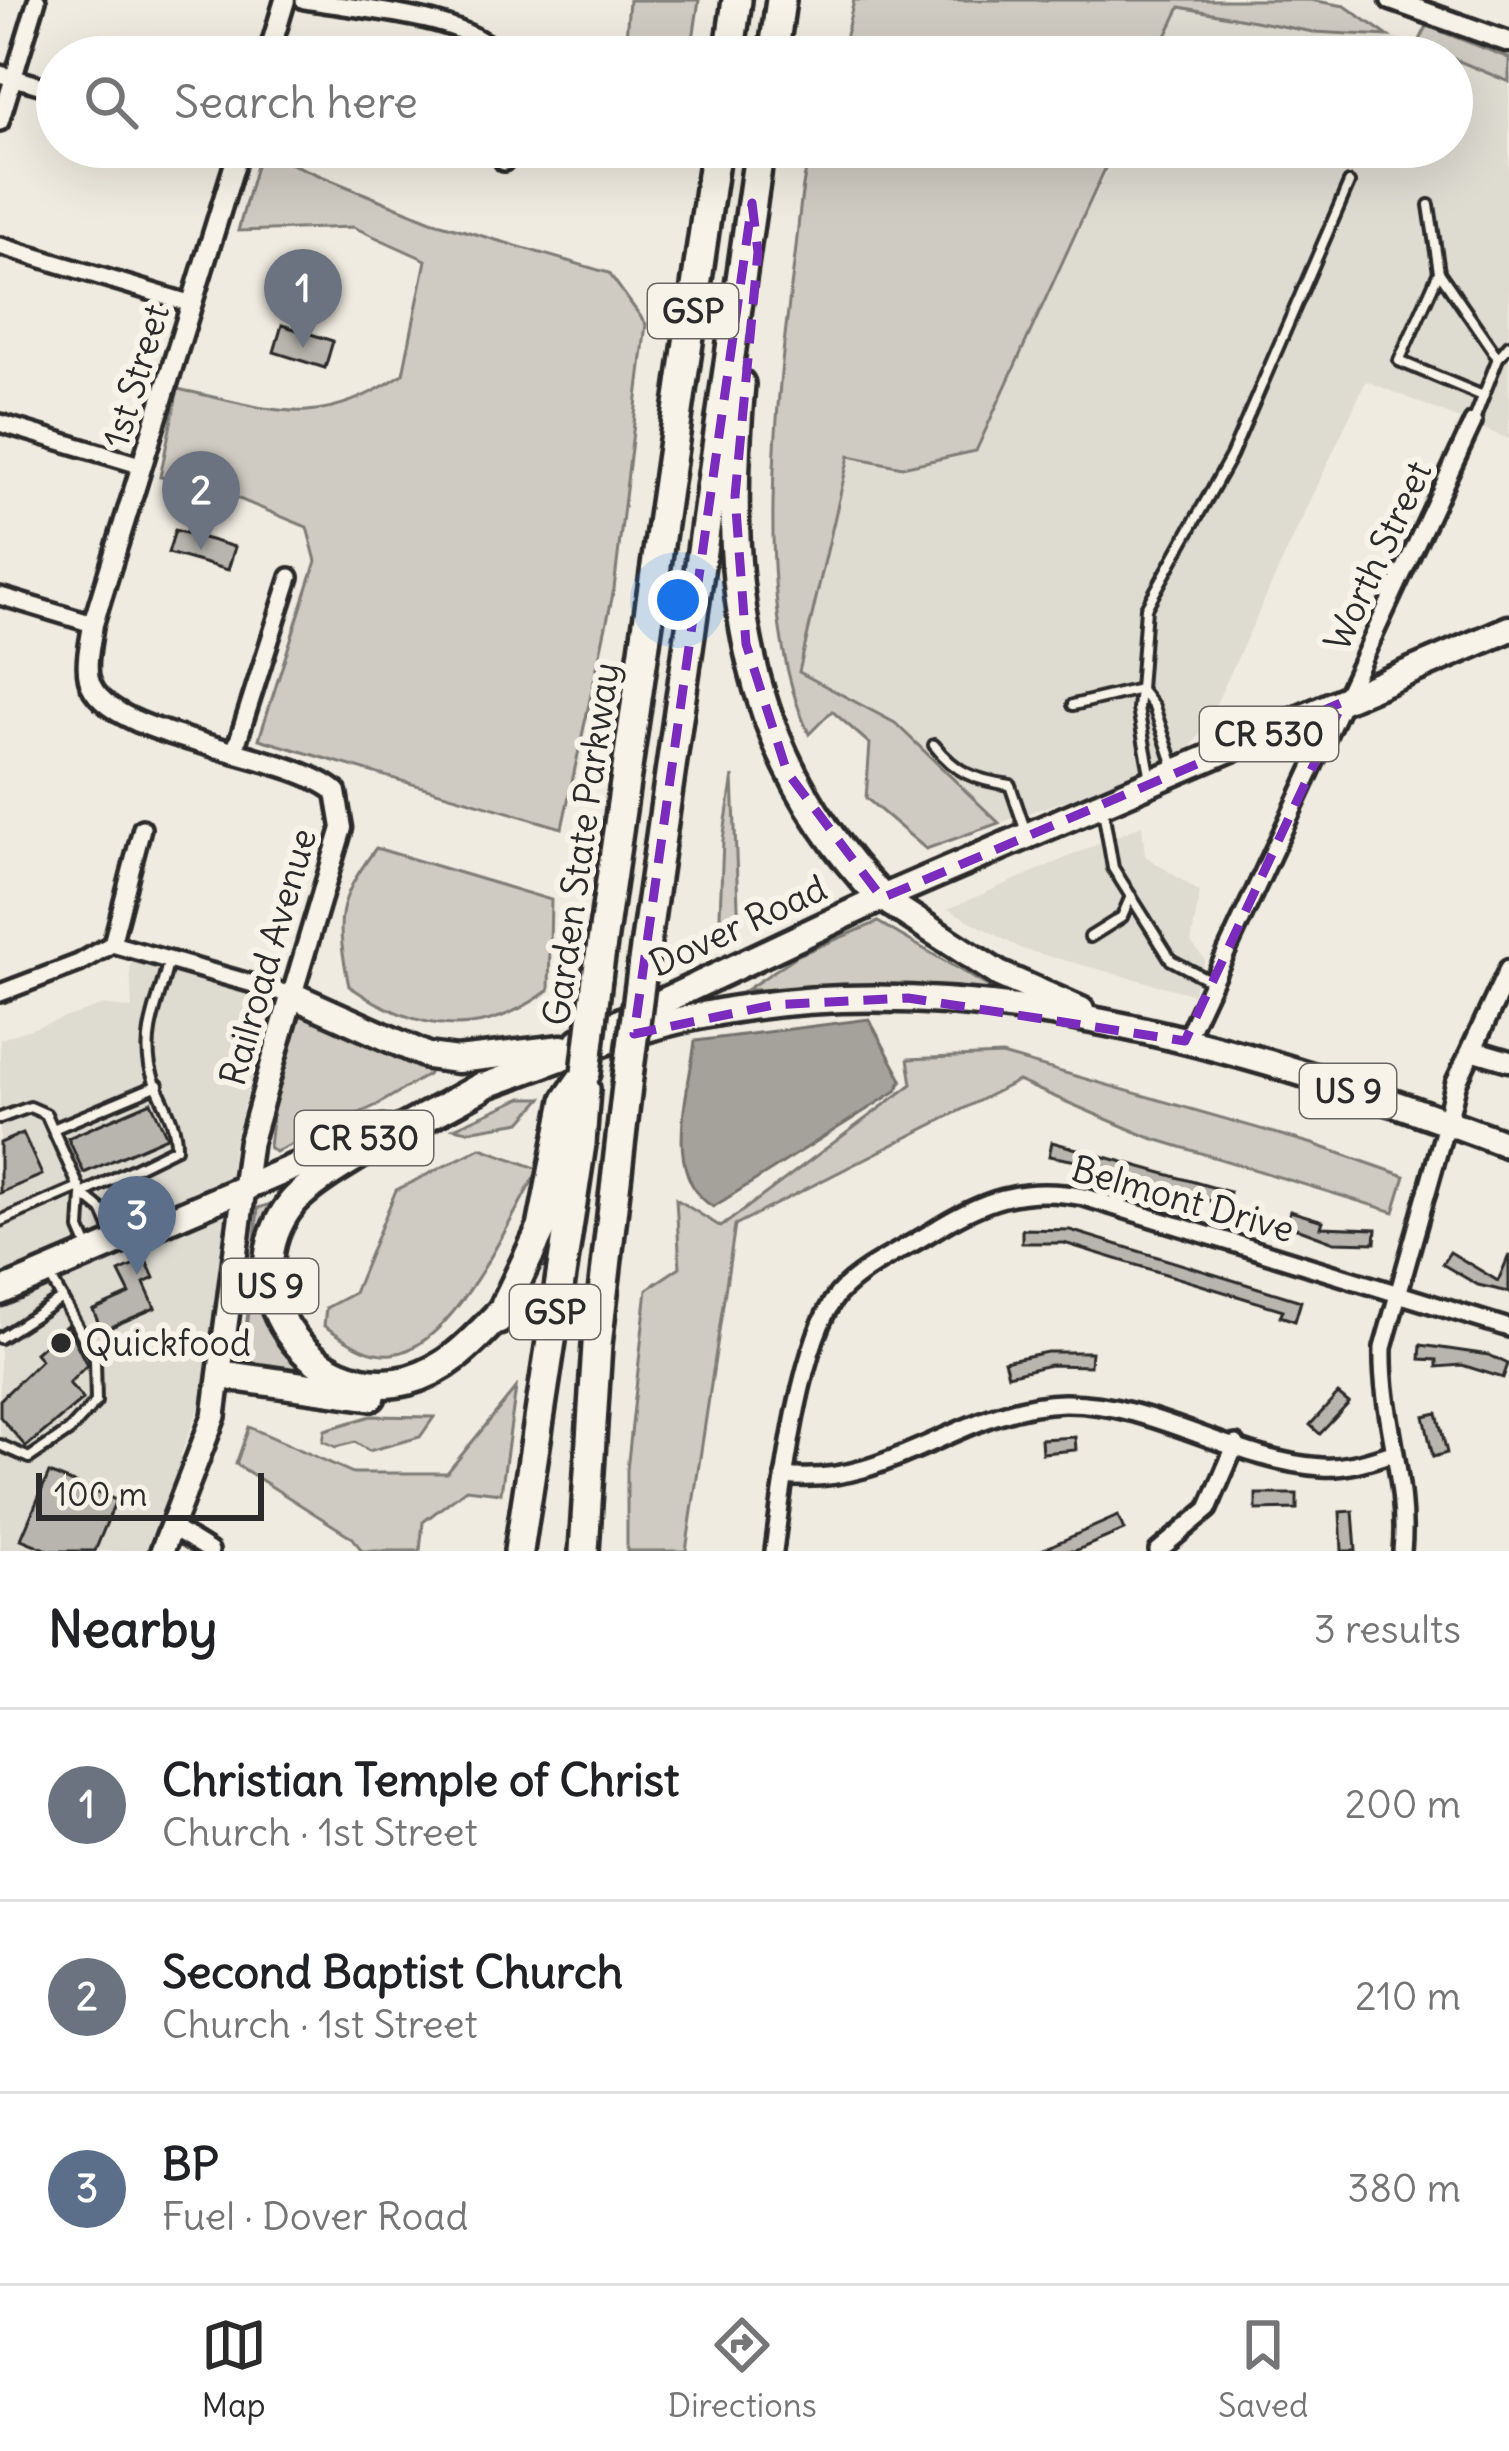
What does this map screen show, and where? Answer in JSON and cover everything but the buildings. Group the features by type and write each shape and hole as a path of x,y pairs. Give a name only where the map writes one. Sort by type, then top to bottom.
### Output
{"highway":[{"path":"732,36 737,0"},
{"path":"776,36 781,0"},
{"name":"Garden State Parkway","path":"519,1551 581,1144 597,978 713,168"},
{"name":"GSP","path":"584,1551 597,1345 628,1077 757,168"},
{"name":"US 9","path":"752,203 758,252 740,387 735,496 746,644 769,730 801,797 882,898"},
{"name":"US 9","path":"481,1088 321,1178 295,1200 274,1238 271,1291 287,1332 304,1353 339,1375 399,1382 431,1372 460,1353 504,1309 542,1228 567,1100 586,1073"},
{"path":"223,1375 346,1395 416,1392 441,1383 468,1362 504,1309"}],"main road":[{"name":"Dover Road","path":"0,1292 481,1088 882,898 1509,629"},
{"name":"US 9","path":"882,898 999,974 1111,1023"},
{"path":"292,995 428,1056 457,1060 562,1048"},
{"name":"Railroad Avenue","path":"162,1551 203,1455 223,1375 259,1100 292,995"},
{"name":"US 9","path":"481,1088 682,1020 772,1005 908,998 1111,1023 1185,1041 1447,1121 1509,1145"}],"street":[{"path":"0,122 7,76 37,0"},
{"path":"274,36 285,0"},
{"path":"304,0 457,27 478,36"},
{"path":"1391,0 1509,42"},
{"path":"7,76 36,84"},
{"name":"1st Street","path":"93,624 234,168"},
{"path":"0,246 192,304"},
{"name":"Worth Street","path":"1185,1041 1473,422"},
{"path":"0,423 142,466"},
{"path":"235,750 290,577"},
{"path":"0,596 93,624"},
{"name":"Railroad Avenue","path":"93,624 89,681 101,700 133,720 323,781 341,805 336,852 292,995"},
{"path":"112,944 142,828"},
{"path":"0,993 112,944 292,995"},
{"path":"1402,1551 1406,1516 1382,1384 1383,1348 1456,1083 1509,970"},
{"path":"1472,1050 1509,1061"},
{"name":"Belmont Drive","path":"774,1551 784,1476 817,1335 837,1296 979,1202 1026,1190 1084,1198 1509,1328"},
{"path":"784,1476 850,1476 998,1416 1060,1403 1104,1405 1324,1468 1393,1453"},
{"path":"1158,1551 1208,1509 1236,1444"},
{"path":"173,1528 210,1551"}],"lane":[{"path":"1152,783 1138,709 1146,608 1232,456 1349,183"},
{"path":"1429,205 1439,272 1498,358"},
{"path":"1439,272 1399,362 1483,396"},
{"path":"1473,422 1498,358 1509,345"},
{"path":"1073,705 1140,689"},
{"path":"1140,689 1154,706 1177,773"},
{"path":"934,745 951,767 974,780 1010,785 1027,836"},
{"path":"1102,805 1113,868 1172,960 1213,981"},
{"path":"1090,937 1122,917 1131,894"},
{"path":"0,1220 176,1148 177,1130 150,1066 149,1026 169,962"},
{"path":"53,1129 158,1084"},
{"path":"0,1118 30,1107 46,1114 80,1190 103,1211 116,1242"},
{"path":"80,1190 80,1229 90,1255"},
{"path":"0,1445 29,1458 69,1431 96,1402 95,1359 49,1272"},
{"path":"0,1338 62,1298"}],"highlighted area":[{"path":"752,203 758,252 735,496 746,644 787,772 882,898 1343,702 1185,1041 908,998 773,1005 634,1034"}],"shaded area":[{"path":"629,0 699,0 694,36 626,36"},
{"path":"854,0 1310,0 1345,6 1388,36 1313,32 1180,7 1166,36 846,36"},
{"path":"1179,7 1313,32 1388,36 1166,36"},
{"path":"1427,26 1453,36 1422,36"},
{"path":"1473,44 1509,58 1509,82 1473,67"},
{"path":"1473,67 1509,82 1509,439 1366,381 1209,719 1183,760 999,823 895,723 799,672 849,456 902,467 976,450 1108,168 1473,168"},
{"path":"255,168 302,168 431,221 609,273 646,324 614,589 562,828 259,739 316,561 307,527 227,494 160,477 178,389 294,411 344,404 372,392 403,374 426,260 353,227 238,231"},
{"path":"807,168 1105,168 976,451 902,467 849,456 799,672 895,723 999,823 926,849 866,798 870,744 832,711 809,734 791,683 780,627 774,566 776,439"},
{"path":"733,776 739,933 719,940 723,840"},
{"path":"1142,825 1145,856 1200,892 1191,942 1205,960 1192,994 1022,949 948,909"},
{"path":"376,848 551,900 549,990 499,1018 449,1025 400,1014 349,986 342,913 353,884"},
{"path":"878,922 994,990 991,996 904,987 746,990 798,955"},
{"path":"140,940 239,967 271,1004 233,1146 208,1385 180,1456 211,1457 167,1551 0,1551 0,1039 104,1005 132,1009 130,967"},
{"path":"294,1013 308,1013 429,1066 429,1074 377,1105 275,1152 269,1147 276,1084"},
{"path":"869,1019 902,1080 896,1091 713,1207 697,1193 687,1174 682,1131 695,1041"},
{"path":"1002,1055 1313,1144 1405,1176 1394,1212 1148,1137 1018,1081 735,1225 686,1551 627,1551 627,1470 647,1289 680,1267 676,1199 721,1227 912,1084 908,1059"},
{"path":"522,1098 542,1098 521,1122 468,1131 454,1128"},
{"path":"481,1148 539,1169 478,1278 437,1330 415,1346 382,1354 364,1350 324,1326 326,1308 354,1293 396,1190"},
{"path":"284,1200 263,1243 311,1371 309,1378 261,1370 244,1351 258,1208"},
{"path":"516,1388 501,1493 466,1489 423,1522 420,1551 362,1551 353,1538 236,1464 249,1427 353,1473 447,1473"},
{"path":"371,1416 434,1417 420,1437 369,1451 355,1442 336,1447 323,1441 325,1430"}],"place":[{"name":"Christian Temple of Christ","path":"303,348"},
{"name":"Second Baptist Church","path":"201,550"},
{"name":"BP","path":"137,1275"},
{"name":"Quickfood","path":"61,1343"}]}
